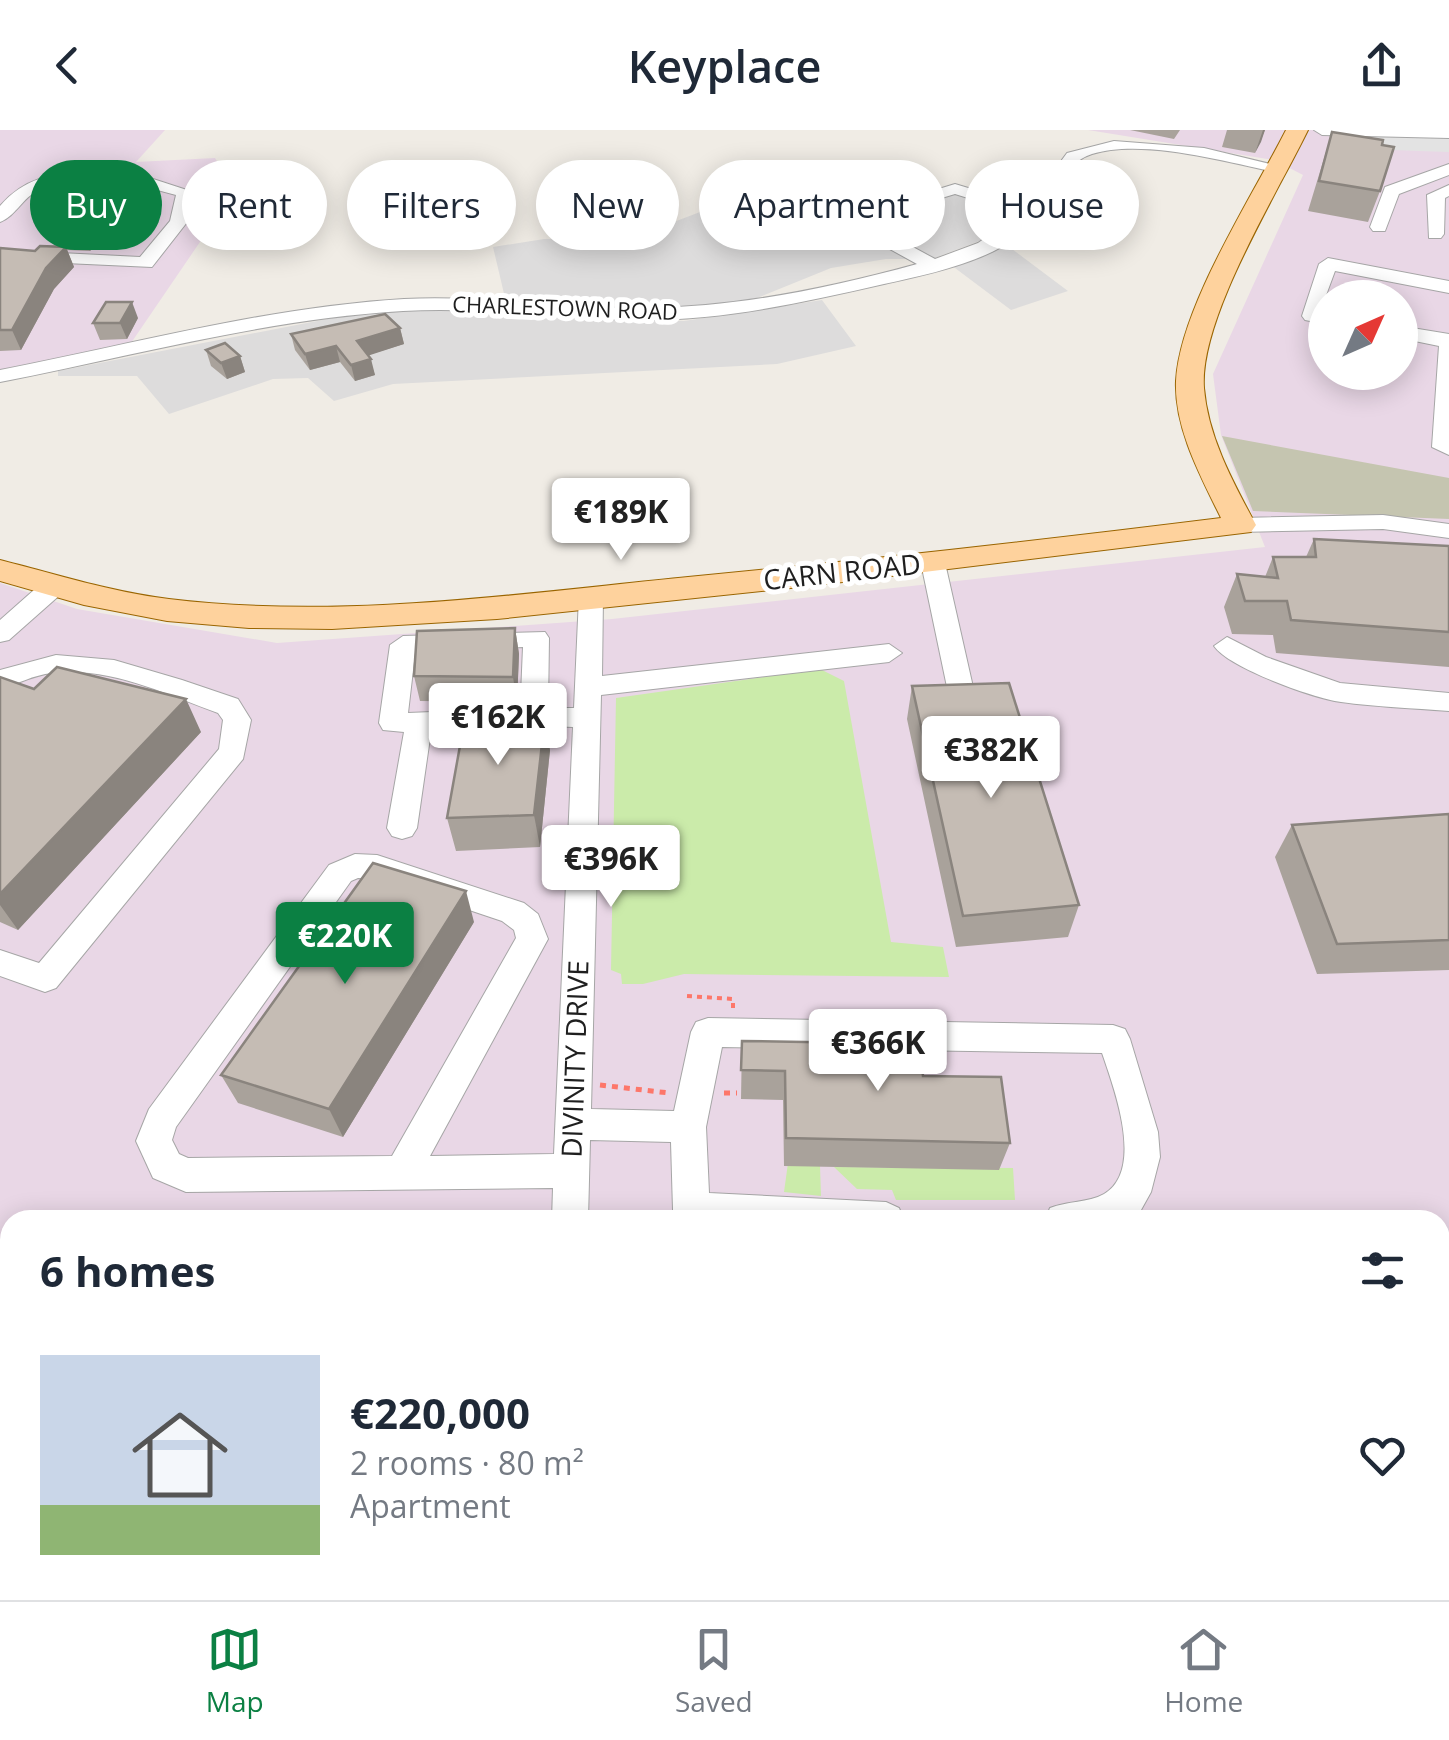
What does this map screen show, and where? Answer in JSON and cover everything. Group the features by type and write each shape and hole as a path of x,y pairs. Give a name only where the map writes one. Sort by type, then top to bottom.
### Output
{"main road":[{"path":"1240,525 1213,474 1198,427 1190,380 1197,340 1298,130"},
{"name":"CARN ROAD","path":"0,570 52,588 163,612 357,620 933,563 1240,525"}],"street":[{"path":"1322,130 1449,134"},
{"name":"CHARLESTOWN ROAD","path":"1070,160 1095,145 1176,146 1279,168"},
{"path":"1380,227 1391,191 1449,169"},
{"path":"0,217 30,187 56,178 152,184 184,192 186,197 180,218 145,264 0,254"},
{"path":"1435,234 1436,195 1449,190"},
{"path":"905,250 930,264"},
{"name":"CHARLESTOWN ROAD","path":"0,376 288,320 376,307 490,304 642,314 773,302 974,250"},
{"path":"1323,280 1328,264 1412,280"},
{"path":"1418,281 1449,287"},
{"path":"1418,335 1449,341 1444,447 1449,448"},
{"name":"CARN ROAD","path":"1240,525 1383,522 1449,531"},
{"path":"933,563 960,687"},
{"path":"0,634 52,588"},
{"name":"DIVINITY DRIVE","path":"570,1210 591,598"},
{"path":"534,718 536,638 403,645 394,723 534,718 588,702 888,653"},
{"path":"1227,646 1257,663 1337,692 1449,702"},
{"path":"0,680 58,663 103,665 228,706 236,720 233,752 44,978 0,962"},
{"path":"402,828 420,722"},
{"path":"403,1170 532,939 527,923 512,912 365,865 340,873 162,1120 154,1141 166,1166 186,1176 403,1170 571,1172"},
{"path":"691,1210 688,1127 708,1032 1113,1038 1133,1088 1144,1165 1131,1196 1112,1210"},
{"path":"572,1124 688,1127"}],"shaded area":[{"path":"0,130 165,130 138,160 30,160 30,250 162,250 162,161 215,158 182,160 182,250 194,250 129,346 0,372"},
{"path":"1088,130 1449,130 1449,1210 0,1210 0,583 77,609 277,643 612,619 1265,547 1221,435 1213,374 1303,175 1274,160"},
{"path":"1343,130 1449,131 1449,152 1361,149"},
{"path":"965,194 965,246 932,259 886,259 831,268 757,298 703,307 633,309 506,302 494,250 516,250 516,243 536,240 536,250 679,250 679,220 699,212 699,250 945,250 945,195"},
{"path":"996,250 1013,250 1068,291 1011,310 951,265"},
{"path":"822,300 856,346 777,364 393,384 334,401 308,378 273,379 169,414 137,376 58,376 58,371 348,315 427,309 684,321"},
{"path":"1222,436 1449,478 1449,519 1253,511"}],"green space":[{"path":"820,669 844,681 891,942 943,947 949,977 684,974 643,984 622,984 621,974 611,970 616,698"},
{"path":"788,1163 820,1166 821,1196 784,1192"},
{"path":"834,1167 1013,1168 1015,1200 896,1200 892,1190 857,1189"}],"building":[{"path":"1332,132 1383,140 1382,145 1394,147 1380,191 1319,181"},
{"path":"0,248 63,250 46,268 12,330 0,330"},
{"path":"106,302 132,302 120,323 93,323"},
{"path":"385,314 400,328 357,341 371,359 351,365 336,346 305,354 291,334"},
{"path":"225,343 240,356 221,363 206,350"},
{"path":"1314,539 1449,546 1449,632 1291,620 1287,601 1245,601 1237,574 1278,578 1273,557 1316,557"},
{"path":"515,628 513,677 414,676 417,631"},
{"path":"57,667 186,699 0,894 0,677 34,689"},
{"path":"1009,683 1079,905 963,916 912,686"},
{"path":"545,717 534,815 447,818 465,718"},
{"path":"1449,814 1449,940 1337,944 1292,825"},
{"path":"373,863 466,891 329,1109 221,1075"},
{"path":"742,1041 920,1044 923,1076 1001,1077 1010,1143 786,1138 785,1071 741,1070"}]}
